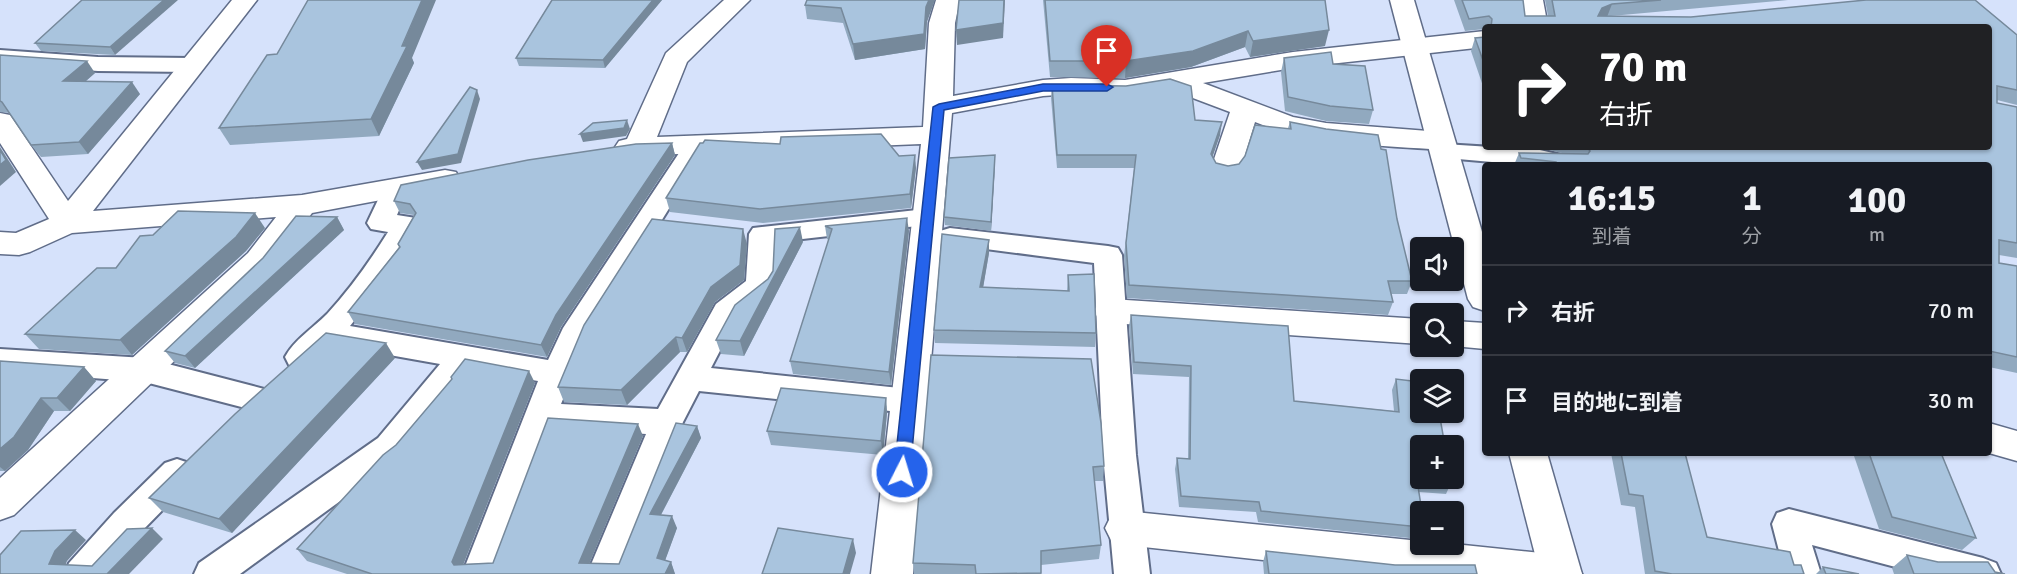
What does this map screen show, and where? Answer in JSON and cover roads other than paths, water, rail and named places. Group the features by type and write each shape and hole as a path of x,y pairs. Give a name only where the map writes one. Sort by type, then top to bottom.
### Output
{"street":[{"path":"67,223 245,0"},
{"path":"639,146 675,59 738,0"},
{"path":"892,574 909,401 925,357 926,226 937,121 942,23 948,0"},
{"path":"1402,0 1482,288"},
{"path":"1531,0 1535,24"},
{"path":"607,150 639,146 697,144 937,121 1043,88 1071,86 1125,88 1293,60 1482,39"},
{"path":"1172,80 1286,124 1326,132 1442,146"},
{"path":"1226,168 1245,108"},
{"path":"0,121 67,223"},
{"path":"6,246 67,223 302,205 474,173"},
{"path":"2,499 145,370 259,261 302,205"},
{"path":"1111,311 1410,331"},
{"path":"1464,335 1482,336"},
{"path":"1992,439 2017,446"},
{"path":"1125,528 1561,574 1529,456"}],"lane":[{"path":"0,57 98,64 192,64"},
{"path":"480,574 557,372 574,336 659,222 697,144"},
{"path":"1442,146 1557,162"},
{"path":"228,423 329,333 378,273 407,224 380,223 394,189"},
{"path":"605,574 668,422 726,311 759,285 752,233 926,226 1108,255 1111,311 1101,361 1132,574"},
{"path":"329,333 557,372"},
{"path":"212,574 390,447 464,356"},
{"path":"0,360 145,370 267,386"},
{"path":"691,378 909,401"},
{"path":"541,415 668,422"},
{"path":"82,574 126,524 194,456"},
{"path":"1803,574 1789,524 1983,574"}]}
